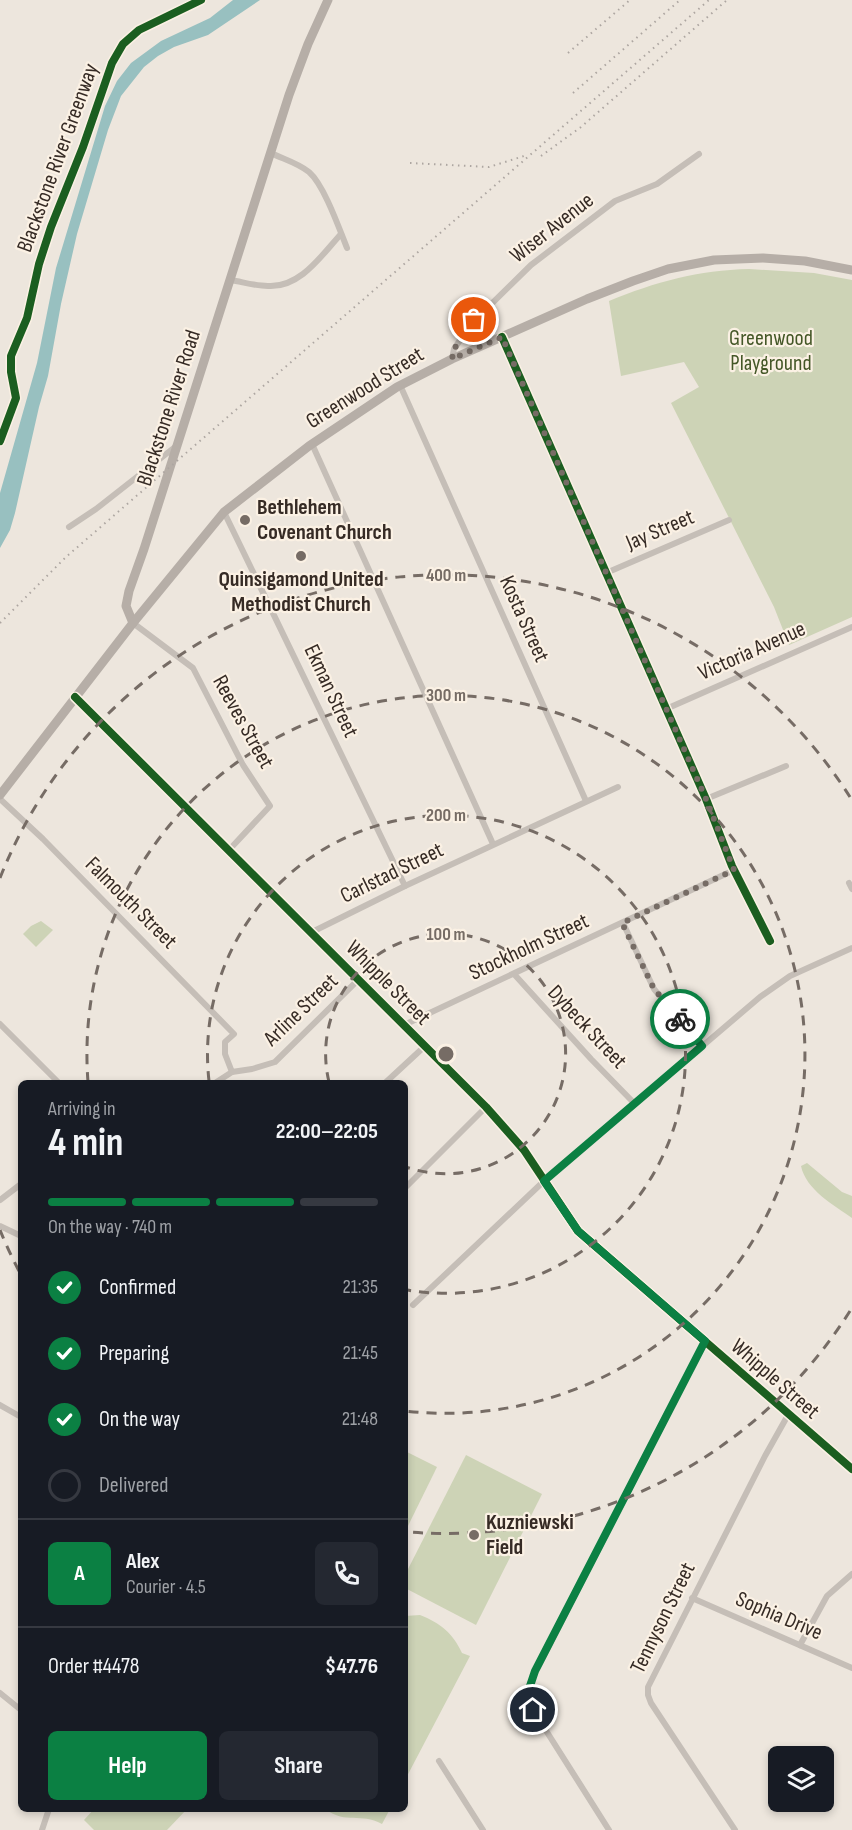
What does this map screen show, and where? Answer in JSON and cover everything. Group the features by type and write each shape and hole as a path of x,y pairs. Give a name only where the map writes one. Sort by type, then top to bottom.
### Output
{"main road":[{"name":"Blackstone River Road","path":"133,623 126,606 129,591 299,67 328,0"},
{"name":"Greenwood Street","path":"133,623 224,512 312,444 400,385 452,359 633,281 693,264 714,260 763,258 805,261 852,270"},
{"path":"0,797 133,623"}],"street":[{"path":"271,153 304,169 313,176 322,190 347,248"},
{"name":"Wiser Avenue","path":"452,359 454,349 471,324 531,265 615,201 657,184 699,154"},
{"path":"231,280 266,286 287,284 302,275 341,234"},
{"path":"502,337 706,799 734,870 770,941"},
{"name":"Kosta Street","path":"400,385 586,801"},
{"path":"69,527 96,509 178,444"},
{"path":"312,444 494,844"},
{"name":"Ekman Street","path":"224,512 405,886"},
{"name":"Jay Street","path":"606,573 729,520"},
{"name":"Reeves Street","path":"133,623 194,668 243,765 270,806 229,850"},
{"name":"Victoria Avenue","path":"666,709 852,627"},
{"name":"Whipple Street","path":"75,697 486,1107 524,1150 578,1231 852,1469"},
{"path":"706,799 786,766"},
{"name":"Carlstad Street","path":"312,932 618,787"},
{"name":"Falmouth Street","path":"0,797 234,1034 225,1042 225,1054 232,1072"},
{"name":"Stockholm Street","path":"404,1025 734,870"},
{"path":"622,923 654,989 702,1046"},
{"path":"412,1305 449,1273 544,1181 781,981 852,948"},
{"name":"Dybeck Street","path":"514,974 634,1103"},
{"name":"Arline Street","path":"232,1072 275,1062 358,980"},
{"path":"0,1024 55,1080"},
{"path":"388,1080 425,1046"},
{"path":"220,1080 232,1072"},
{"path":"408,1185 486,1107"},
{"path":"0,1200 18,1186"},
{"path":"0,1226 18,1235"},
{"path":"609,1830 533,1710 528,1692 530,1683 705,1341"},
{"path":"0,1405 18,1415"},
{"name":"Tennyson Street","path":"735,1830 651,1703 648,1687 788,1415"},
{"path":"800,1645 827,1596 852,1574"},
{"name":"Sophia Drive","path":"692,1598 852,1668"},
{"path":"0,1693 18,1708"},
{"path":"439,1761 483,1830"},
{"path":"42,1830 48,1812"}],"green space":[{"name":"Greenwood Playground","path":"749,269 814,273 852,280 852,617 789,645 774,607 671,403 699,387 684,362 621,376 609,301 678,278"},
{"path":"41,921 53,930 36,947 23,934 31,926"},
{"path":"807,1163 842,1192 852,1196 852,1218 815,1190 804,1175 801,1166"},
{"path":"408,1452 437,1467 408,1526"},
{"name":"Kuzniewski Field","path":"466,1455 542,1494 476,1625 408,1590 408,1569"},
{"path":"420,1615 434,1622 445,1630 462,1653 470,1656 408,1774 408,1616"},
{"path":"91,1812 184,1812 167,1830 94,1830 84,1820"},
{"path":"330,1812 388,1812 382,1824 367,1819 347,1818"}],"water":[{"path":"233,0 260,0 208,35 174,47 158,56 144,67 121,96 108,130 77,234 48,376 15,513 10,530 0,548 0,493 37,363 56,268 105,106 117,81 131,63 161,41 210,18"}],"railway":[{"path":"568,53 630,0"},
{"path":"573,93 680,0"},
{"path":"0,623 66,557 709,0"},
{"path":"541,156 581,127 727,0"},
{"path":"410,163 489,167 524,156"}],"cycle path":[{"name":"Blackstone River Greenway","path":"0,441 16,398 11,372 11,356 27,318 39,264 51,227 83,147 112,63 123,44 139,30 201,0"},
{"path":"502,337 706,799 732,866 770,941"},
{"path":"75,697 486,1107 524,1150 578,1231 852,1469"}],"way so far":[{"path":"474,320 454,349 452,359 502,337 706,799 734,870 622,923 654,989 680,1019"}],"place":[{"name":"Bethlehem Covenant Church","path":"245,520"},
{"name":"Quinsigamond United Methodist Church","path":"301,556"},
{"name":"Kuzniewski Field","path":"474,1535"}],"route":[{"path":"533,1710 528,1692 535,1671 705,1341 578,1231 544,1181 702,1046 680,1019"}]}
